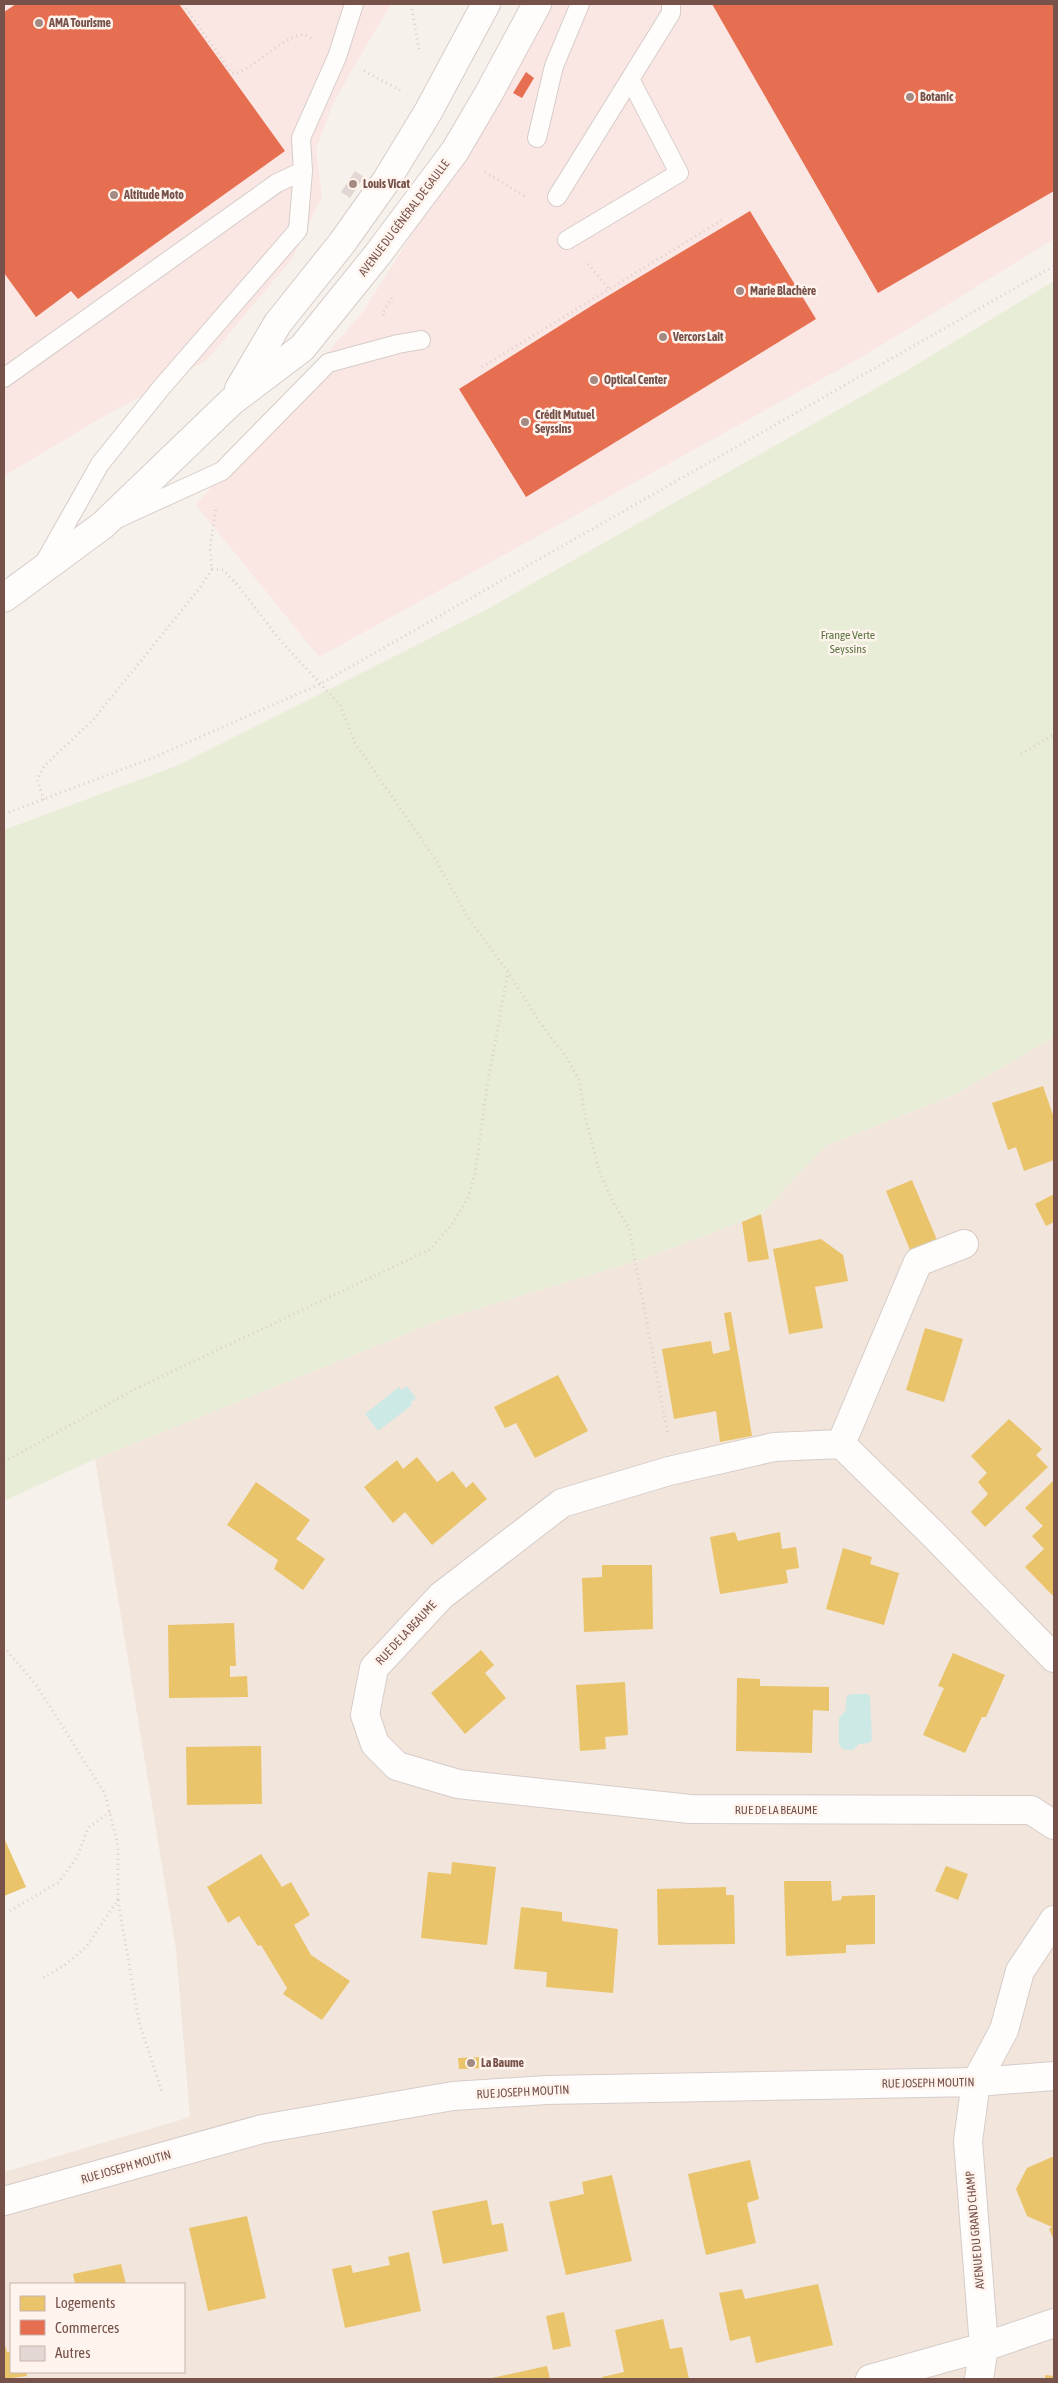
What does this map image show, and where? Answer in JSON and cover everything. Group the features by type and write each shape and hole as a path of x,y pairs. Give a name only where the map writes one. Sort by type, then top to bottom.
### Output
{"street":[{"name":"AVENUE DU GÉNÉRAL DE GAULLE","path":"232,401 278,323 342,243 386,181 428,112 486,4"},
{"name":"AVENUE DU GÉNÉRAL DE GAULLE","path":"4,598 103,525 232,401 302,348 378,254 454,151 489,94 537,4"},
{"path":"964,1244 918,1262 841,1444 932,1533 1054,1658"},
{"name":"RUE DE LA BEAUME","path":"841,1444 774,1447 669,1471 562,1503 441,1596 374,1668 365,1714 375,1744 397,1766 458,1784 690,1809 1031,1810 1054,1825"},
{"path":"976,2082 1004,2030 1020,1971 1054,1920"},
{"name":"RUE JOSEPH MOUTIN","path":"4,2201 262,2129 392,2105 453,2096 546,2090 976,2082 1054,2076"},
{"name":"AVENUE DU GRAND CHAMP","path":"976,2082 968,2141 984,2346 979,2379"},
{"path":"870,2379 984,2346 1054,2323"}],"lane":[{"path":"37,574 100,464 161,388 298,230 303,171 300,138 337,57 354,4"},
{"path":"537,138 554,66 580,4"},
{"path":"557,197 671,13 671,4"},
{"path":"567,240 679,173 630,79"},
{"path":"4,378 277,183 303,171"},
{"path":"103,525 222,471 328,363 421,340"}],"path":[{"path":"183,4 231,72 235,74 245,70 288,38 304,34 337,57 401,90"},
{"path":"482,367 722,220"},
{"path":"4,814 155,757 320,684 1054,266"},
{"path":"44,800 37,780 44,766 93,720 199,589 212,569 210,548 216,505"},
{"path":"212,569 223,570 236,583 280,640 340,705 355,743 436,860 467,916 508,972 538,1020 567,1058 579,1080 586,1120 599,1171 613,1202 629,1228 668,1434"},
{"path":"1021,754 1054,734"},
{"path":"4,1462 137,1388 429,1250 450,1227 459,1213 468,1198 475,1174 487,1087 508,972"},
{"path":"4,1647 37,1686 105,1794 118,1846 118,1900 139,2022 162,2092"},
{"path":"10,1911 59,1882 76,1857 88,1828 110,1812"},
{"path":"43,1978 65,1965 86,1948 118,1900"}],"shaded area":[{"path":"4,4 391,4 334,101 316,149 322,197 292,259 206,361 108,414 4,476"},
{"path":"551,4 1054,4 1054,239 867,354 319,657 196,505 362,313 478,130"},
{"path":"1054,1037 1054,2379 4,2379 4,2172 190,2117 176,1950 95,1459 440,1320 643,1259 761,1214 825,1146 954,1095"}],"green space":[{"name":"Frange Verte Seyssins","path":"1054,281 1054,1037 954,1095 825,1146 761,1214 643,1259 440,1320 95,1459 4,1501 4,830 179,765 484,611 901,374"}],"water":[{"path":"407,1386 416,1398 411,1402 412,1405 378,1431 365,1414 399,1387 402,1390"},
{"path":"850,1694 868,1694 870,1697 872,1740 869,1743 859,1744 853,1750 844,1750 839,1745 839,1718 846,1710 846,1698"}],"building: Logements":[{"path":"1043,1086 1054,1118 1054,1160 1024,1171 1016,1147 1008,1150 992,1103"},
{"path":"912,1180 937,1240 910,1250 886,1191"},
{"path":"1054,1194 1054,1222 1046,1226 1035,1204"},
{"path":"761,1214 769,1259 748,1262 742,1222"},
{"path":"821,1239 843,1255 848,1281 815,1287 823,1328 789,1334 773,1249"},
{"path":"731,1312 752,1436 720,1442 716,1411 674,1419 662,1349 711,1341 713,1354 730,1350 724,1313"},
{"path":"925,1328 963,1339 944,1402 906,1390"},
{"path":"558,1375 588,1431 535,1458 516,1423 505,1428 494,1407"},
{"path":"1009,1419 1042,1449 1036,1455 1048,1467 985,1527 971,1512 988,1494 978,1482 987,1473 971,1456"},
{"path":"417,1457 437,1482 453,1471 466,1488 473,1482 487,1499 432,1545 405,1512 393,1523 364,1487 397,1460 403,1469"},
{"path":"1054,1480 1054,1597 1025,1567 1044,1549 1032,1536 1043,1526 1025,1508"},
{"path":"256,1482 310,1520 296,1539 325,1559 303,1590 274,1569 278,1560 227,1525"},
{"path":"735,1532 738,1541 780,1532 782,1549 796,1547 799,1568 786,1570 788,1583 720,1594 710,1537"},
{"path":"843,1548 872,1557 870,1564 899,1573 884,1625 826,1609"},
{"path":"602,1565 652,1565 653,1629 584,1632 582,1578 602,1577"},
{"path":"234,1623 236,1666 230,1666 230,1677 247,1676 248,1697 169,1698 168,1625"},
{"path":"481,1650 494,1665 485,1673 506,1698 465,1734 431,1693"},
{"path":"953,1653 1005,1675 986,1717 982,1717 965,1753 923,1735 944,1688 938,1686"},
{"path":"737,1678 760,1679 760,1686 829,1687 829,1711 813,1710 812,1753 736,1751"},
{"path":"625,1682 628,1735 605,1737 606,1749 580,1751 576,1685"},
{"path":"261,1746 262,1804 187,1805 186,1747"},
{"path":"4,1838 26,1887 4,1896"},
{"path":"261,1854 282,1887 291,1882 310,1915 294,1925 311,1955 350,1981 322,2020 283,1994 287,1988 261,1945 258,1946 239,1916 228,1923 207,1887"},
{"path":"452,1862 496,1867 487,1945 421,1938 428,1872 451,1874"},
{"path":"946,1866 968,1874 958,1900 935,1891"},
{"path":"784,1881 831,1881 832,1901 841,1900 842,1896 875,1895 875,1944 846,1945 846,1953 786,1956"},
{"path":"726,1887 726,1895 734,1895 735,1944 658,1945 657,1889"},
{"path":"521,1907 562,1912 562,1921 618,1929 613,1993 546,1987 547,1972 514,1969"},
{"name":"La Baume","path":"483,2057 484,2068 459,2069 458,2058"},
{"path":"1052,2157 1054,2158 1054,2240 1049,2229 1052,2227 1027,2216 1016,2189 1027,2168"},
{"path":"750,2160 759,2199 747,2203 756,2243 706,2255 688,2174"},
{"path":"612,2175 632,2261 566,2275 549,2202 584,2194 582,2182"},
{"path":"487,2200 492,2225 503,2223 508,2251 443,2264 432,2211"},
{"path":"247,2216 266,2298 208,2311 189,2228"},
{"path":"409,2252 421,2311 345,2328 332,2269 351,2265 353,2273 390,2265 388,2257"},
{"path":"121,2264 126,2283 75,2283 73,2274"},
{"path":"818,2284 833,2345 756,2363 750,2336 730,2341 719,2293 742,2289 745,2299"},
{"path":"564,2312 571,2346 553,2350 546,2316"},
{"path":"663,2319 670,2349 682,2347 689,2379 602,2379 602,2377 624,2372 615,2330"},
{"path":"4,2342 7,2352 10,2352 10,2373 26,2373 27,2376 4,2379"},
{"path":"547,2366 550,2379 492,2379 492,2378"},
{"path":"1045,2375 1054,2376 1054,2379 1045,2379"}],"building: Commerces":[{"name":"Altitude Moto","path":"16,4 179,4 285,151 78,299 71,291 36,317 4,273 4,12"},
{"name":"Botanic","path":"712,4 1054,4 1054,191 878,293"},
{"path":"526,72 534,78 522,98 513,93"},
{"path":"750,211 816,319 526,497 459,389 596,303"}],"building: Autres":[{"name":"Louis Vicat","path":"355,171 364,177 350,198 341,192"}],"place":[{"name":"AMA Tourisme","path":"39,23"},
{"name":"Botanic","path":"910,97"},
{"name":"Louis Vicat","path":"353,184"},
{"name":"Altitude Moto","path":"114,195"},
{"name":"Marie Blachère","path":"740,291"},
{"name":"Vercors Lait","path":"663,337"},
{"name":"Optical Center","path":"594,380"},
{"name":"Crédit Mutuel Seyssins","path":"525,422"},
{"name":"La Baume","path":"471,2063"}]}
